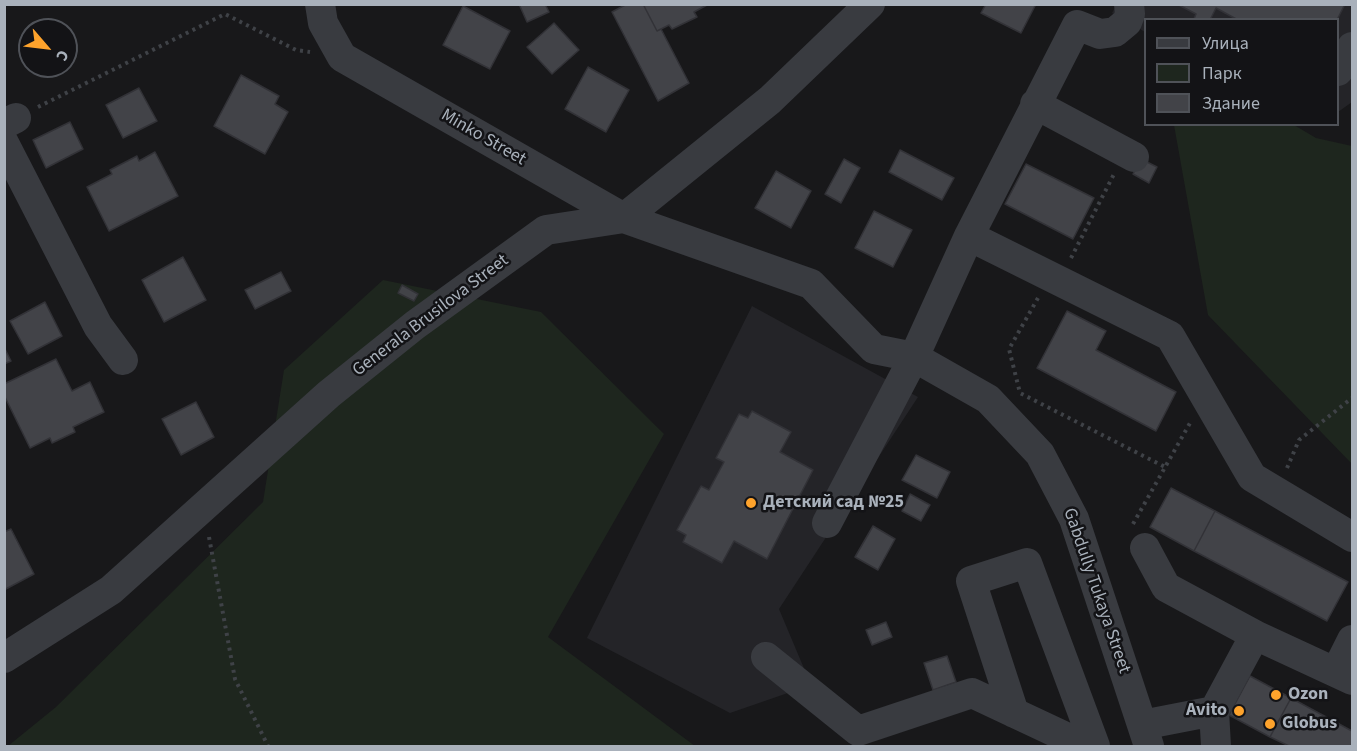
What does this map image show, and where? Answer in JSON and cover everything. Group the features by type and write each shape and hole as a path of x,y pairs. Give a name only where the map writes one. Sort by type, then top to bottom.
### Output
{"street":[{"path":"320,4 322,23 342,57"},
{"path":"624,218 770,100 839,16 870,4"},
{"path":"827,524 914,357 969,237 1077,25 1100,34 1115,32 1135,14"},
{"path":"1339,69 1353,47"},
{"name":"Minko Street","path":"342,57 624,218 811,284 874,349 914,357"},
{"path":"1035,104 1130,154"},
{"path":"8,128 98,326 123,360"},
{"name":"Generala Brusilova Street","path":"4,658 111,590 354,373 415,325 546,230 624,218"},
{"path":"969,237 1170,336 1252,477 1276,494 1353,537"},
{"name":"Gabdully Tukaya Street","path":"914,357 988,399 1040,454 1074,519 1145,736"},
{"path":"1145,548 1166,588 1255,635 1344,676 1353,640"},
{"path":"1014,713 971,581 1027,563 1095,747"},
{"path":"1216,747 1214,711 1255,635"},
{"path":"766,657 858,731 972,693 1084,747"},
{"path":"1145,736 1214,711"}],"path":[{"path":"8,128 225,14 296,50 342,57"},
{"path":"1130,154 1055,279 1009,349 1020,393 1165,467"},
{"path":"1145,548 1125,537 1205,396"},
{"path":"1276,494 1299,440 1353,398"},
{"path":"204,507 235,679 268,747"}],"shaded area":[{"path":"1117,4 1352,5 1352,102 1339,111 1339,18 1144,18 1144,31 1112,13"},
{"name":"Детский сад №25","path":"752,306 918,397 779,609 811,685 730,713 587,638"}],"green space":[{"path":"1174,126 1296,126 1316,138 1352,146 1352,464 1208,315"},
{"path":"383,280 541,312 664,434 548,637 695,746 8,746 56,707 263,502 284,370"}],"building":[{"path":"519,4 545,4 549,12 527,22"},
{"path":"627,4 643,4 657,31 661,29 689,83 658,101 612,12"},
{"path":"643,4 707,5 694,12 697,17 672,29 669,25 657,31"},
{"path":"986,4 1036,4 1021,33 981,13"},
{"path":"1177,4 1345,4 1338,18 1234,18 1216,8 1211,18 1194,18 1196,14"},
{"path":"463,6 510,31 490,69 443,45"},
{"path":"554,23 579,50 552,74 527,47"},
{"path":"588,67 629,90 606,132 565,109"},
{"path":"241,75 279,96 275,104 288,112 265,154 214,126"},
{"path":"139,88 157,121 123,138 106,105"},
{"path":"70,122 83,149 46,168 33,140"},
{"path":"900,150 954,178 942,200 889,172"},
{"path":"155,152 178,196 109,231 87,187 112,174 110,170 137,156 139,161"},
{"path":"844,159 860,168 841,203 825,194"},
{"path":"1141,159 1157,167 1149,183 1133,174"},
{"path":"1026,164 1094,198 1073,239 1005,204"},
{"path":"776,171 811,191 791,228 755,208"},
{"path":"874,211 912,230 893,267 855,248"},
{"path":"183,257 206,300 164,322 142,280"},
{"path":"281,272 291,291 255,309 245,290"},
{"path":"402,285 418,294 414,301 398,293"},
{"path":"45,302 62,336 28,354 10,321"},
{"path":"1067,311 1106,331 1096,350 1176,392 1156,431 1037,368"},
{"path":"4,347 11,361 4,364"},
{"path":"56,359 72,391 90,382 104,412 73,427 75,432 52,443 50,438 30,448 4,395 4,384"},
{"path":"196,402 214,437 181,455 162,419"},
{"path":"752,411 791,432 780,452 813,470 767,559 734,541 722,563 683,542 686,535 677,530 701,486 709,490 724,462 716,458 739,414 748,418"},
{"path":"916,455 950,472 937,498 902,480"},
{"path":"1171,488 1215,511 1194,551 1150,527"},
{"path":"910,494 930,505 921,521 902,511"},
{"path":"1215,511 1348,582 1327,621 1194,551"},
{"path":"873,526 895,539 878,570 855,557"},
{"path":"11,529 34,574 4,590 4,532"},
{"path":"886,622 892,637 872,645 866,630"},
{"path":"947,656 956,682 933,690 924,663"},
{"path":"1250,676 1291,698 1270,737 1229,715"},
{"path":"1291,698 1352,731 1352,746 1289,746 1270,737"}],"place":[{"name":"Детский сад №25","path":"751,503"},
{"name":"Ozon","path":"1276,695"},
{"name":"Avito","path":"1239,711"},
{"name":"Globus","path":"1270,724"}]}
